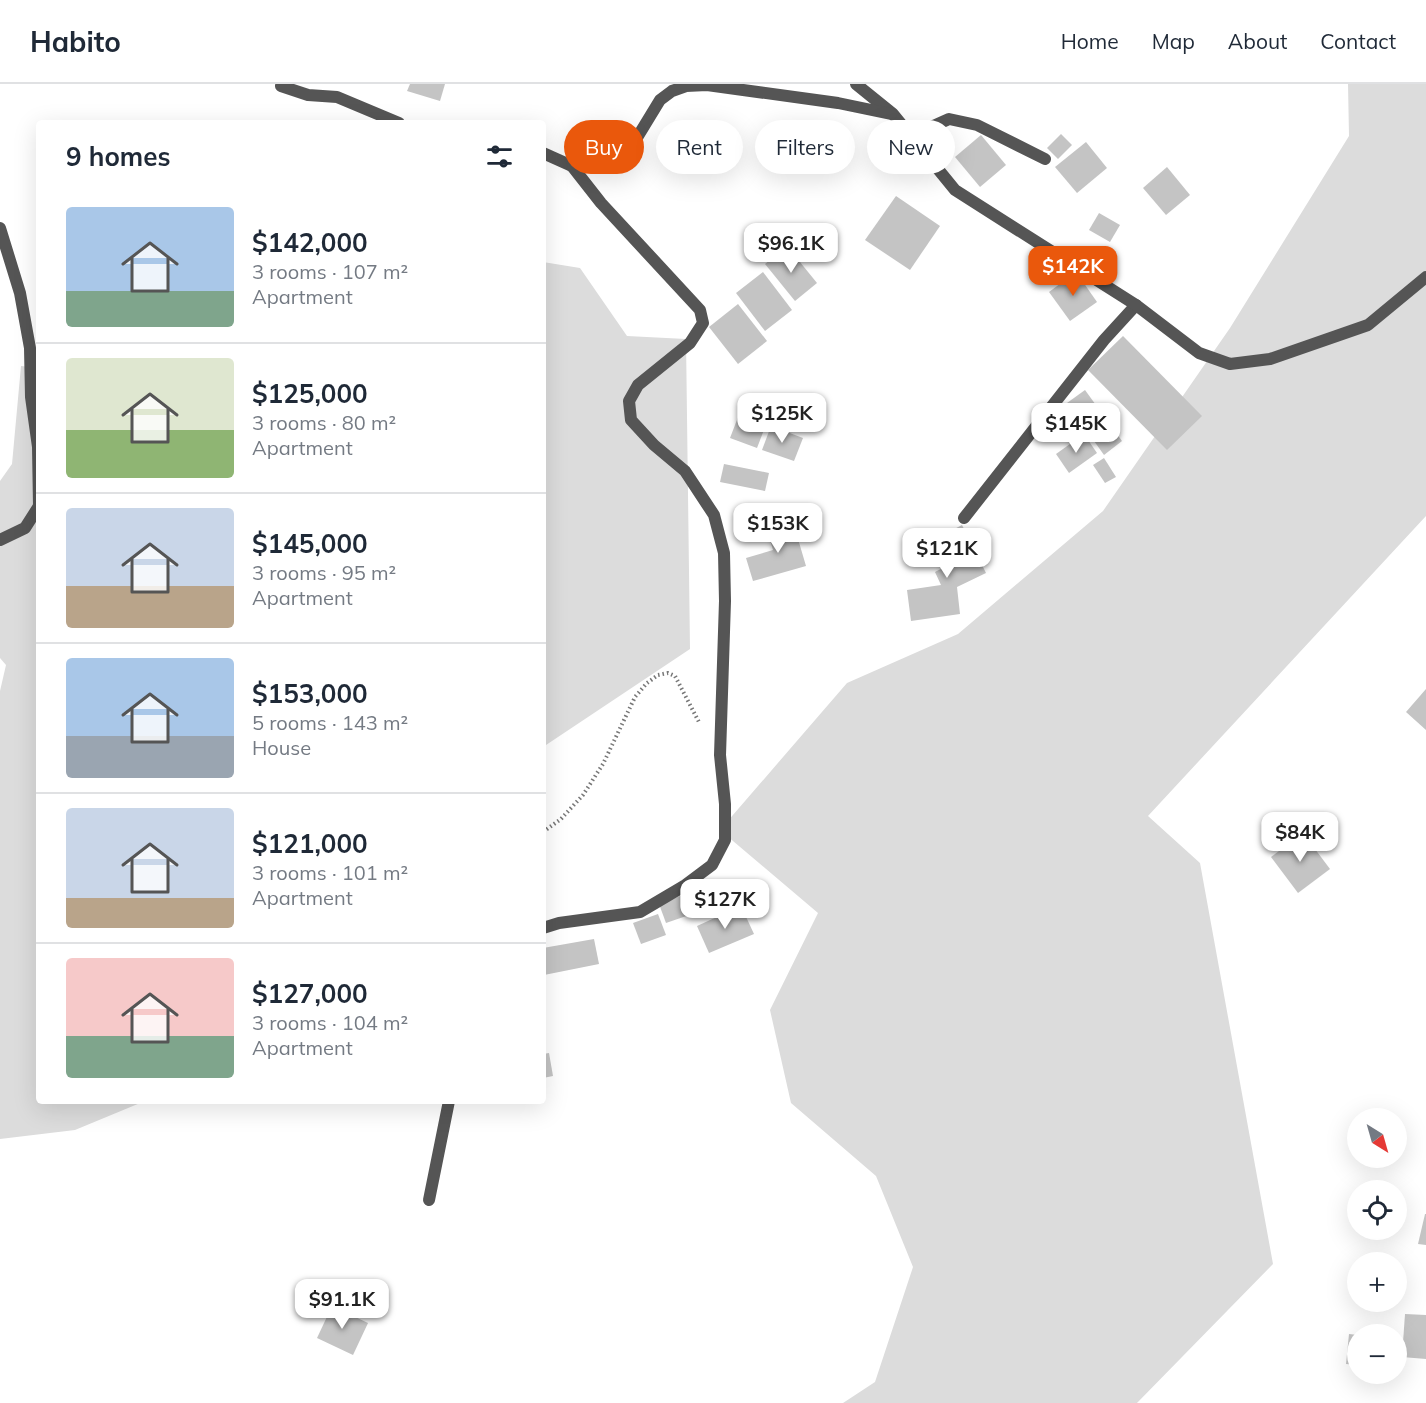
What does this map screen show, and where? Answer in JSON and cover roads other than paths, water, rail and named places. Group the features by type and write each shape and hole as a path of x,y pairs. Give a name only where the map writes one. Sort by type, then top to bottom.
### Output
{"street":[{"path":"856,84 898,120"},
{"path":"644,126 660,100 672,91 686,86 707,85 826,101 893,114"},
{"path":"281,86 308,95 337,97 392,120"},
{"path":"955,120 977,125 1045,159"},
{"path":"546,154 564,162"},
{"path":"546,927 559,923 640,912 712,866 725,840 725,804 720,755 725,601 722,543 714,514 685,471 654,445 631,420 629,401 638,385 690,343 703,323 700,310 578,174"},
{"path":"943,174 956,190 1136,305 1199,353 1230,364 1270,359 1368,325 1426,277"},
{"path":"0,228 20,293 30,348 31,398 36,433"},
{"path":"964,518 1104,340 1136,305"},
{"path":"0,540 25,528 36,511"},
{"path":"429,1200 448,1104"}]}
